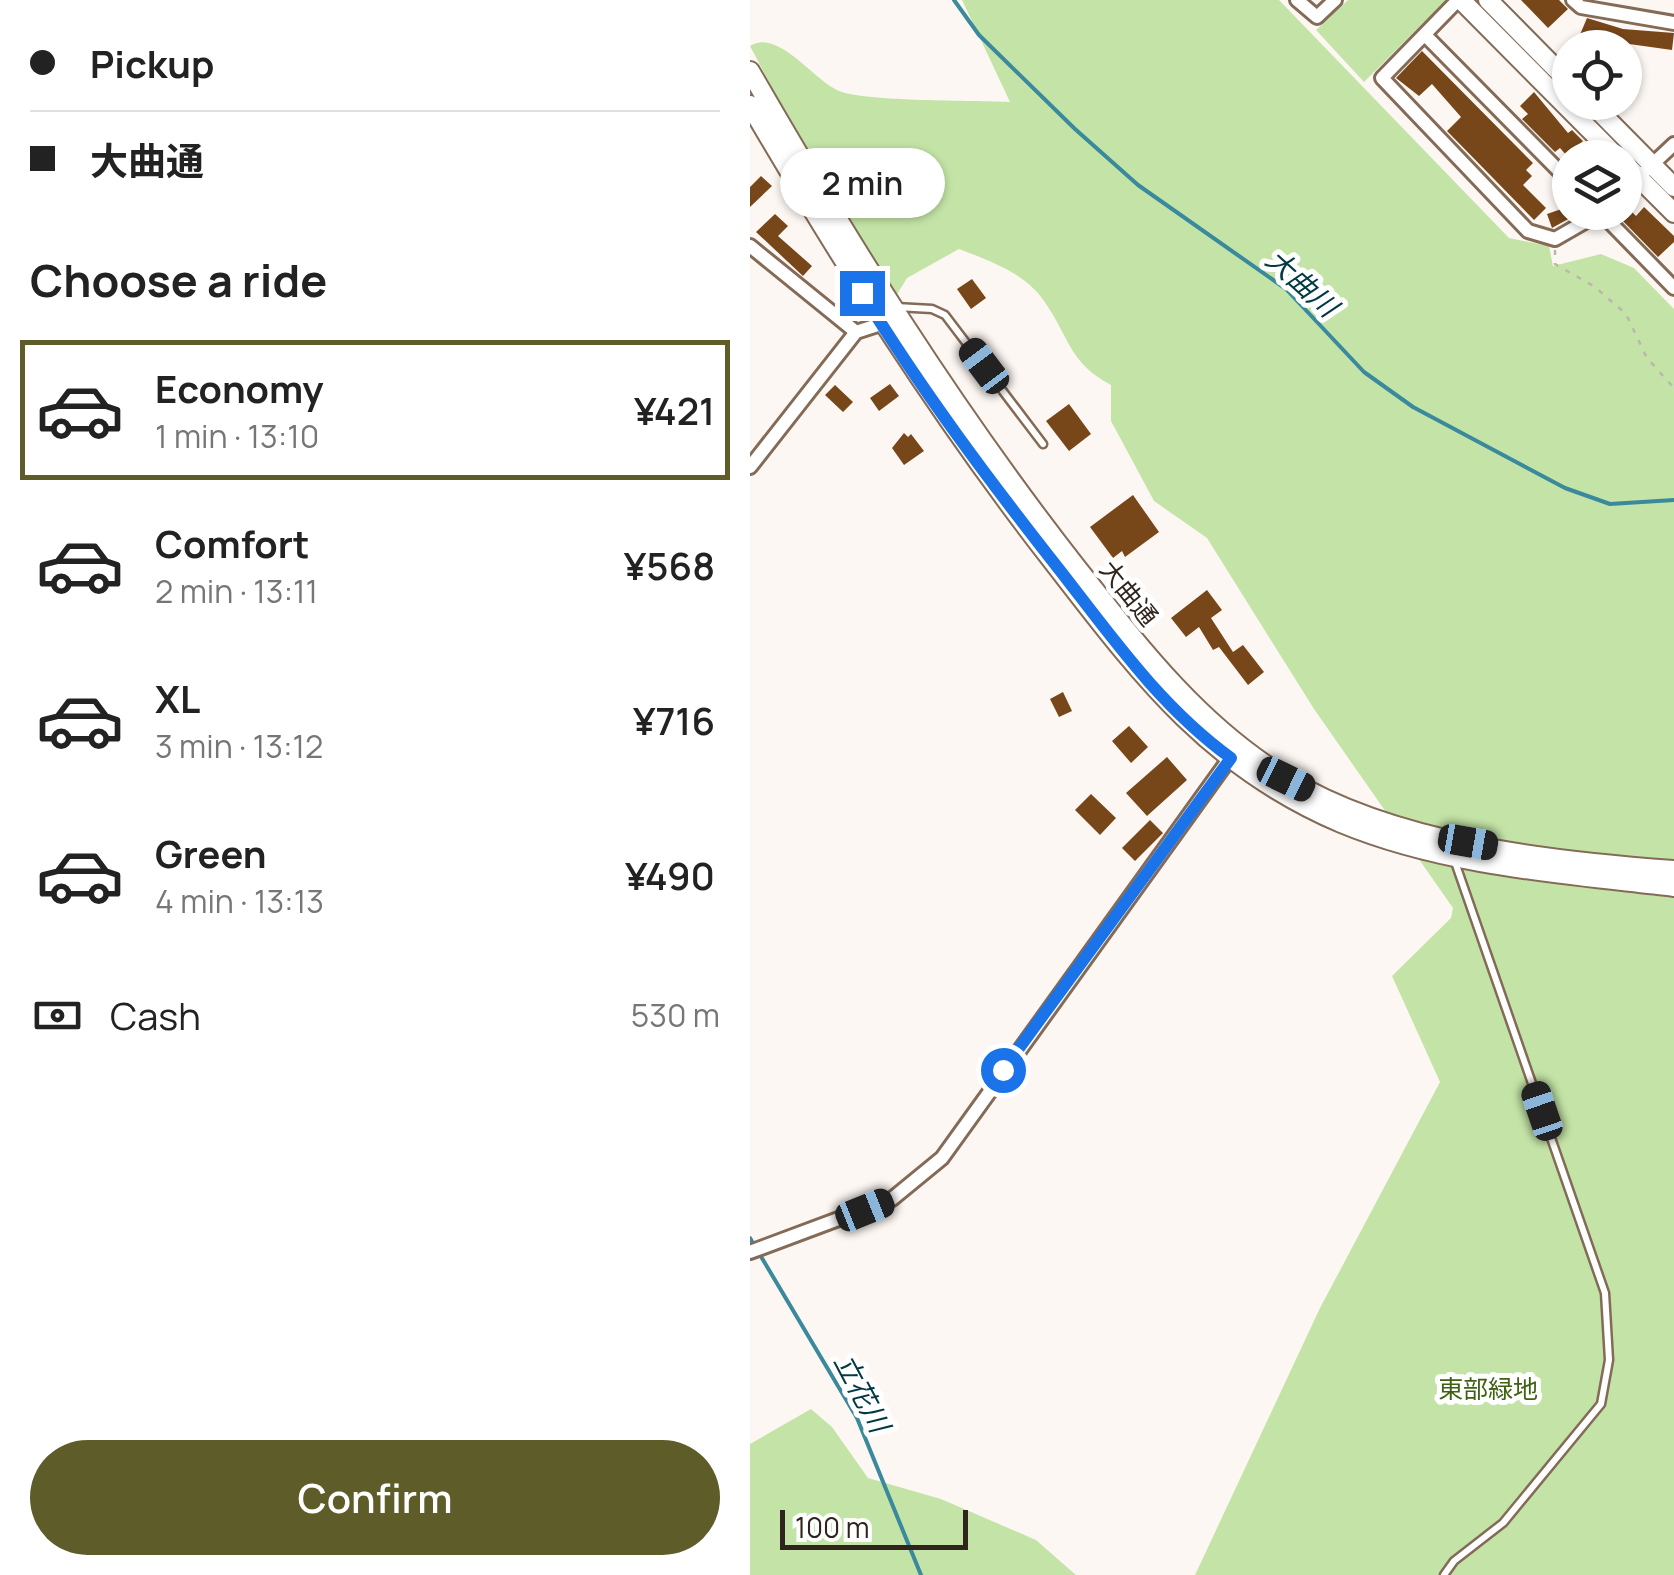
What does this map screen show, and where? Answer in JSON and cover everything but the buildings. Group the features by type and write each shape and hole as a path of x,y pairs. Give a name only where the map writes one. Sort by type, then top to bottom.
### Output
{"street":[{"path":"1297,0 1317,16 1334,0"},
{"path":"1572,230 1556,239 1528,230 1382,78 1460,0 1600,140"},
{"path":"1488,0 1552,64"},
{"path":"1573,0 1581,7 1674,22"},
{"path":"1425,35 1552,164"},
{"name":"大曲通","path":"750,71 983,472 1158,694 1192,730 1345,807 1404,826 1540,855 1674,870"},
{"name":"大曲通","path":"750,104 890,317"},
{"path":"1642,169 1674,144"},
{"path":"1642,176 1674,186"},
{"path":"1642,181 1674,212"},
{"path":"1618,230 1674,288"},
{"path":"750,246 856,332"},
{"path":"750,468 856,332 890,317"},
{"path":"750,1252 892,1199 942,1158 1235,752"},
{"name":"大曲通","path":"1235,752 1265,783 1340,822 1453,856 1674,887"}],"lane":[{"path":"890,317 932,309 946,315 1043,444"},
{"path":"1444,1575 1513,1511 1601,1404 1609,1360 1605,1293 1453,856"}],"path":[{"path":"1556,239 1555,264 1595,287 1626,314 1646,358 1674,388"}],"green space":[{"name":"東部緑地","path":"962,0 1279,0 1509,238 1549,246 1553,266 1601,254 1634,268 1674,309 1674,1575 1195,1575 1320,1308 1440,1082 1392,976 1451,918 1453,908 1314,709 1207,538 1154,501 1111,421 1111,385 1078,359 1036,291 1006,269 959,249 907,278 896,296 816,171 750,46 761,42 783,49 829,85 853,95 1010,102"},
{"path":"1348,0 1446,0 1364,82 1316,30"},
{"path":"811,1409 832,1427 868,1478 941,1499 1036,1540 1076,1575 750,1575 750,1444"}],"waterway":[{"name":"大曲川","path":"954,0 979,35 1138,185 1286,289 1364,372 1413,407 1565,488 1610,504 1674,500"},
{"name":"立花川","path":"750,1238 857,1418 921,1575"}],"route":[{"path":"862,293 983,472 1098,619 1192,730 1231,758 1003,1070"}]}
